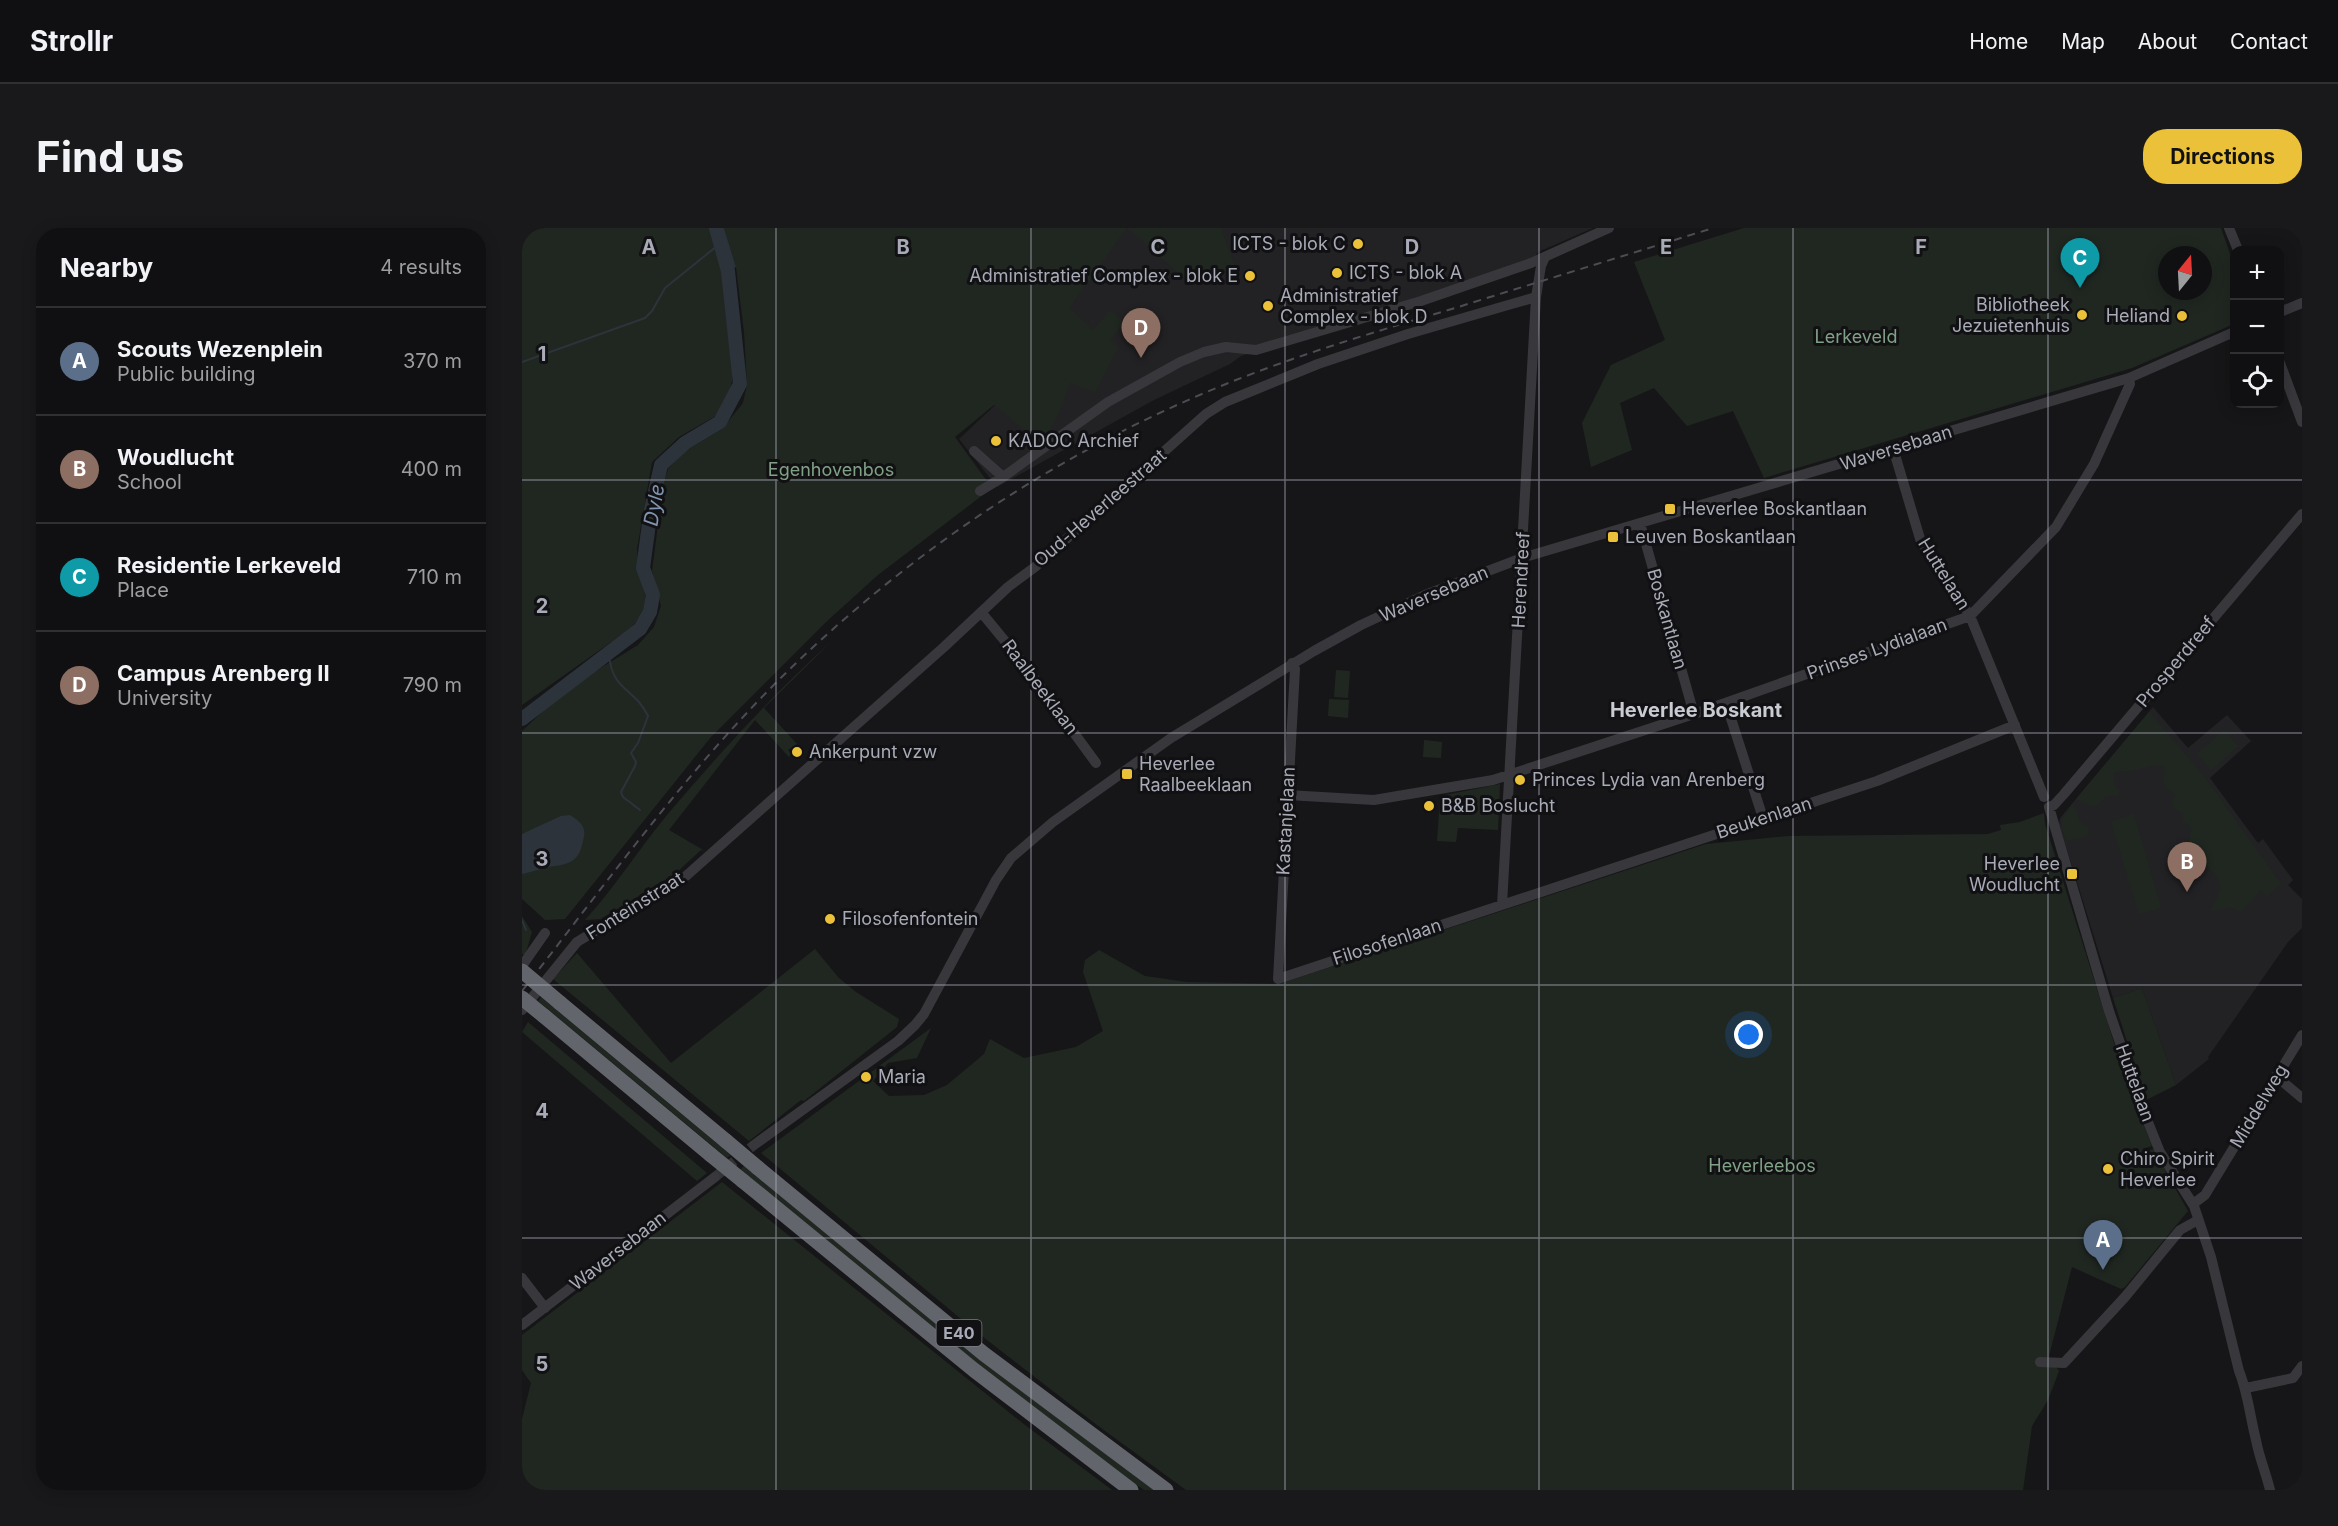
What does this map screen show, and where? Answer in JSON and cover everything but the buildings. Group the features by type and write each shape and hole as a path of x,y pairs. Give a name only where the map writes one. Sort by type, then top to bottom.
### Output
{"highway":[{"name":"E40","path":"522,971 984,1354 1166,1490"},
{"name":"E40","path":"522,998 974,1370 1131,1490"}],"street":[{"path":"980,491 1108,402 1153,376 1204,352 1226,347 1256,350 1421,302 1545,257 1609,228"},
{"path":"2229,228 2236,246"},
{"name":"Herendreef","path":"1503,904 1508,775 1536,297 1540,268 1545,257"},
{"name":"Oud-Heverleestraat","path":"732,836 1206,414 1225,402 1322,363 1408,334 1536,297"},
{"path":"2284,310 2302,303"},
{"name":"Waversebaan","path":"755,1146 777,1134 795,1116 898,1041 924,1014 984,900 1011,858 1053,822 1171,738 1292,663 1361,625 1425,595 1522,558 2129,378 2230,334"},
{"path":"2284,374 2302,422"},
{"name":"Prinses Lydialaan","path":"1287,795 1374,800 1474,784 1694,714 1970,616 2056,527 2094,464 2130,384 2129,378"},
{"name":"Huttelaan","path":"1893,448 1921,542 1970,616 2046,802 2109,1011 2144,1112 2160,1152 2193,1204 2211,1257 2270,1490"},
{"path":"974,451 1003,477"},
{"name":"Prosperdreef","path":"2046,802 2054,805 2064,794 2302,514"},
{"name":"Boskantlaan","path":"1640,523 1694,714"},
{"name":"Raalbeeklaan","path":"981,612 1036,680 1096,763"},
{"name":"Kastanjelaan","path":"1278,979 1295,668 1292,663"},
{"path":"1726,703 1763,818"},
{"name":"Beukenlaan","path":"1503,904 1906,771 2015,725"},
{"name":"Fonteinstraat","path":"522,1010 577,942 686,876 732,836"},
{"name":"Filosofenlaan","path":"1278,979 1503,904"},
{"path":"522,966 545,933"},
{"name":"Middelweg","path":"2193,1204 2205,1195 2302,1035"},
{"path":"2276,1076 2302,1098"},
{"name":"Waversebaan","path":"522,1325 715,1177"},
{"path":"2040,1362 2064,1363 2125,1297 2180,1230 2198,1220"},
{"path":"522,1278 545,1308"},
{"path":"2246,1388 2298,1382 2302,1366"}],"shaded area":[{"path":"709,228 724,228 736,267 728,271 720,263"},
{"path":"1110,228 1593,228 1538,252 1531,263 1241,356 1230,364 1154,400 997,487 959,439 1043,360 1049,315"},
{"path":"2153,707 2188,748 2227,715 2251,741 2210,778 2258,843 2263,839 2293,880 2288,885 2302,899 2302,928 2288,942 2208,1057 2209,1059 2176,1085 2142,988 2113,998 2059,824 2060,818"},
{"path":"570,815 584,829 581,849 576,858 562,865 522,874 522,834 561,816"}],"green space":[{"path":"522,228 709,228 720,263 732,335 732,381 729,395 719,414 679,437 652,462 637,549 638,569 647,602 643,613 631,628 522,705"},
{"name":"Egenhovenbos","path":"724,228 1127,228 1069,308 1093,330 1110,310 1125,323 1110,340 1118,348 1095,392 1070,383 1059,414 1041,443 994,405 955,437 992,488 878,575 826,622 711,737 565,919 545,920 522,899 522,731 568,688 638,645 654,627 661,606 652,571 663,486 668,469 684,452 722,429 743,403 747,385 744,332 736,267"},
{"path":"1128,228 1221,228 1236,270 1191,284"},
{"name":"Lerkeveld","path":"1744,228 2221,228 2230,254 2230,326 2132,368 1764,478 1733,411 1687,426 1654,388 1620,403 1632,450 1591,467 1582,423 1611,365 1665,340 1634,262"},
{"path":"832,641 764,708 797,744 788,750 791,754 789,757 755,720 669,830 705,851 701,850 675,874 601,919 585,920 667,815 706,770 767,704"},
{"path":"1336,670 1350,671 1348,698 1334,697"},
{"path":"1329,699 1349,700 1348,718 1328,716"},
{"path":"2149,712 2203,775 2281,884 2267,896 2261,890 2241,912 2231,907 2213,911 2211,909 2220,888 2219,881 2191,846 2190,826 2183,822 2183,814 2174,808 2172,801 2176,795 2167,789 2163,781 2164,766 2158,765 2114,773 2113,782 2119,795 2105,797 2097,805 2092,806 2076,799"},
{"path":"2224,730 2238,746 2211,770 2197,754"},
{"path":"1424,740 1442,742 1441,758 1423,757"},
{"path":"1500,784 1498,830 1458,828 1456,842 1437,841 1440,796"},
{"path":"2072,806 2077,810 2079,821 2088,828 2088,834 2085,837 2066,841 2062,822"},
{"name":"Heverleebos","path":"2044,813 2045,824 2126,1081 2152,1146 2142,1149 2145,1152 2153,1149 2188,1211 2121,1289 2072,1267 2049,1356 2059,1371 2048,1400 2032,1426 2023,1490 1186,1490 978,1333 761,1153 931,1028 917,1058 888,1063 873,1081 889,1096 924,1095 947,1085 984,1054 990,1039 1024,1058 1076,1047 1103,1031 1083,972 1085,960 1099,950 1145,976 1187,982 1279,984 1706,844 1789,836 1988,834 2001,830 2000,825 2020,822"},
{"path":"2134,814 2161,908 2139,914 2111,822"},
{"path":"522,916 532,932 525,956 522,954"},
{"path":"815,949 838,977 856,992 899,1019 897,1027 804,1101 801,1100 749,1141 553,979 577,953 671,1063"},
{"path":"2142,988 2176,1085 2146,1100 2113,998"},
{"path":"541,997 731,1155 727,1158 538,1001"},
{"path":"528,1022 707,1173 697,1181 522,1032"},
{"path":"744,1166 982,1360 1154,1490 1144,1490 1125,1477 978,1365 740,1170"},
{"path":"722,1182 1025,1425 1112,1490 522,1490 522,1419 531,1383 522,1370 522,1335"}],"waterway":[{"name":"Dyle","path":"522,719 640,629 650,612 653,595 643,568 651,509 661,465 685,443 720,422 740,384 728,271 716,228"},
{"path":"522,362 645,318 652,311 665,288 717,246"},
{"path":"609,653 614,675 643,707 648,716 638,743 631,753 636,762 635,766 621,792 623,797 640,810"},
{"path":"522,920 526,930"}],"tunnel":[{"path":"715,1177 754,1145"}],"railway":[{"path":"522,991 685,783 756,704 793,666 891,580 996,504 1108,439 1166,410 1254,373 1368,334 1713,228"}],"place":[{"name":"ICTS - blok C","path":"1358,244"},
{"name":"ICTS - blok A","path":"1337,273"},
{"name":"Administratief Complex - blok E","path":"1250,276"},
{"name":"Residentie Lerkeveld","path":"2080,288"},
{"name":"Administratief Complex - blok D","path":"1268,306"},
{"name":"Bibliotheek Jezuietenhuis","path":"2082,315"},
{"name":"Heliand","path":"2182,316"},
{"name":"Campus Arenberg II","path":"1141,358"},
{"name":"KADOC Archief","path":"996,441"},
{"name":"Heverlee Boskantlaan","path":"1670,509"},
{"name":"Leuven Boskantlaan","path":"1613,537"},
{"name":"Ankerpunt vzw","path":"797,752"},
{"name":"Heverlee Raalbeeklaan","path":"1127,774"},
{"name":"Princes Lydia van Arenberg","path":"1520,780"},
{"name":"B&B Boslucht","path":"1429,806"},
{"name":"Heverlee Woudlucht","path":"2072,874"},
{"name":"Woudlucht","path":"2187,892"},
{"name":"Filosofenfontein","path":"830,919"},
{"name":"Maria","path":"866,1077"},
{"name":"Chiro Spirit Heverlee","path":"2108,1169"},
{"name":"Scouts Wezenplein","path":"2103,1270"}],"district":[{"name":"Heverlee Boskant","path":"1696,710"}]}
